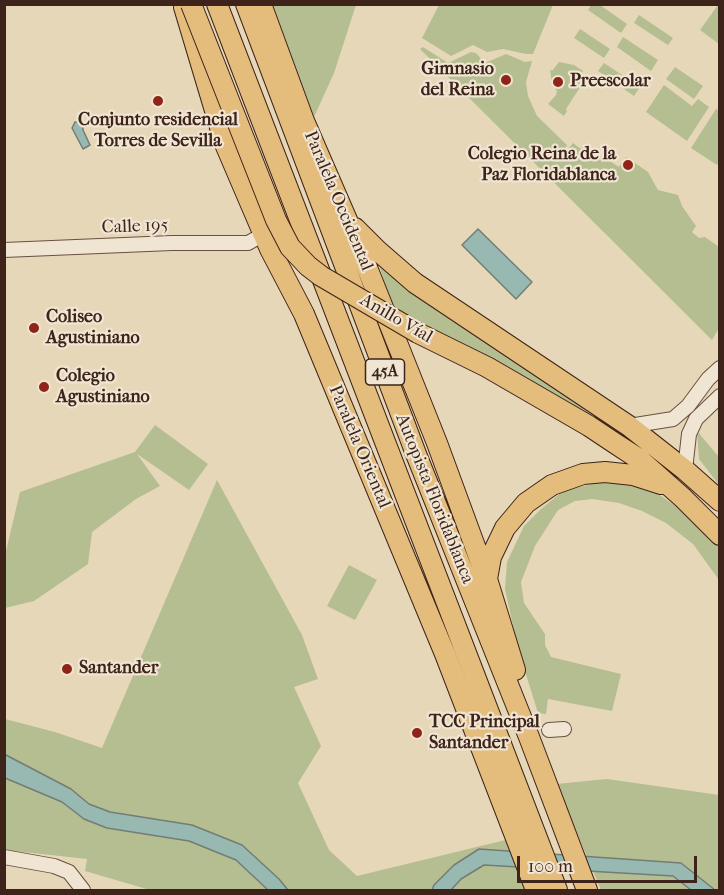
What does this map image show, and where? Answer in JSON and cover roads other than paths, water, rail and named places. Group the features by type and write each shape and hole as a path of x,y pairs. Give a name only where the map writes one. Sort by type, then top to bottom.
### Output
{"highway":[{"name":"Paralela Oriental","path":"183,4 225,144 264,234 304,314 445,654 506,785 536,891"},
{"name":"Anillo Víal","path":"191,4 276,220 290,247 308,266 418,333 487,367 589,426 639,459 720,535"},
{"name":"Autopista Floridablanca","path":"217,4 495,730 506,785 557,891"},
{"name":"Autopista Floridablanca","path":"246,4 416,454 530,737 587,891"},
{"name":"Paralela Occidental","path":"261,4 304,121 432,432 487,579 516,674 530,737"},
{"name":"Anillo Víal","path":"342,209 355,228 415,283 629,426 686,470 720,501"},
{"path":"487,579 495,547 511,519 534,496 562,480 594,473 619,472 653,481 683,498"},
{"path":"445,654 495,730"}],"street":[{"name":"Calle 195","path":"4,250 172,243 248,243 264,234"},
{"path":"629,426 673,418 688,406 708,379 720,368"},
{"path":"686,470 689,434 696,419 720,396"},
{"path":"549,730 564,729"},
{"path":"4,857 54,866 69,872 83,891"}],"water":[{"path":"75,122 83,122 83,130 90,145 83,149 72,128"},
{"path":"478,229 532,282 516,299 462,245"},
{"path":"4,754 71,789 89,804 110,812 192,825 242,845 288,890 268,890 236,860 189,841 107,828 84,819 62,802 5,778"},
{"path":"479,849 681,863 715,890 691,890 673,876 484,865 461,879 451,890 432,890 434,885 454,865"}],"place":[{"name":"Gimnasio del Reina","path":"506,80"},
{"name":"Preescolar","path":"558,82"},
{"name":"Conjunto residencial Torres de Sevilla","path":"158,101"},
{"name":"Colegio Reina de la Paz Floridablanca","path":"628,165"},
{"name":"Coliseo Agustiniano","path":"34,328"},
{"name":"Colegio Agustiniano","path":"44,387"},
{"name":"Santander","path":"67,669"},
{"name":"TCC Principal Santander","path":"417,733"}]}
